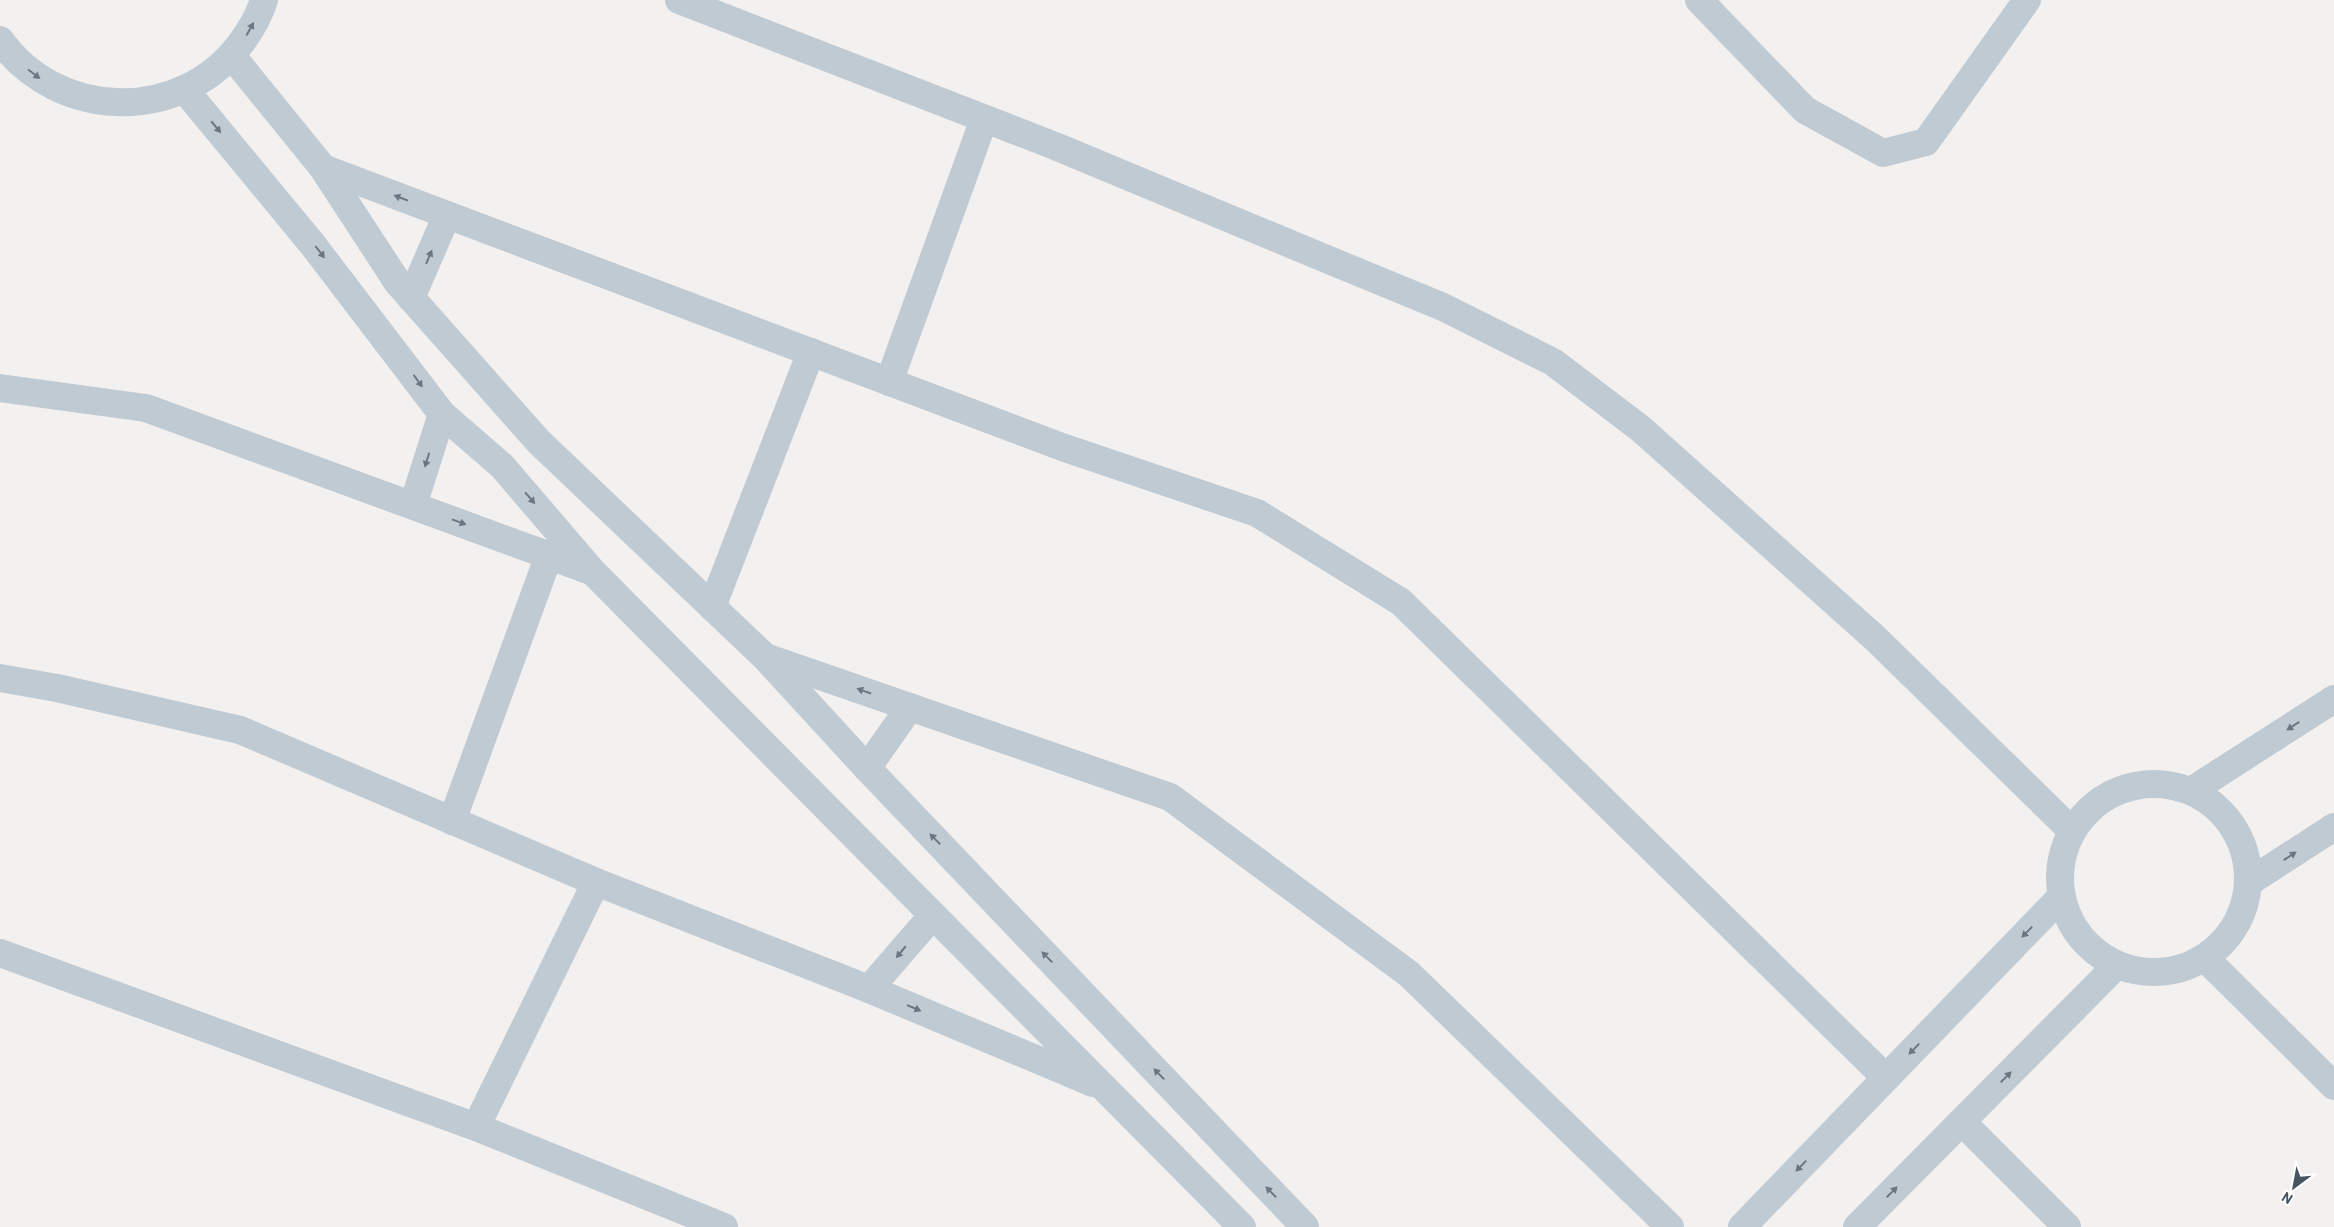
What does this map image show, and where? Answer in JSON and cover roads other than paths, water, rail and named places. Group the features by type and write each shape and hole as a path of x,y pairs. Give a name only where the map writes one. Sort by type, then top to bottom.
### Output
{"street":[{"path":"0,41 20,64 44,81 80,96 99,101 128,103 157,100 185,90 210,75 232,56 249,32 264,0"},
{"path":"679,0 984,119 1443,307 1553,362 1640,429 1876,639 2072,831"},
{"path":"1699,0 1805,110 1883,153 1926,142 2027,0"},
{"path":"232,56 323,168 398,283 539,442 765,657 867,768 1305,1227"},
{"path":"185,90 313,244 442,414 502,466 592,571 1242,1227"},
{"path":"889,382 984,119"},
{"path":"323,168 1062,447 1257,513 1401,602 1886,1078"},
{"path":"411,298 447,215"},
{"path":"712,607 812,352"},
{"path":"0,388 146,408 592,571"},
{"path":"413,506 442,414"},
{"path":"452,821 549,555"},
{"path":"765,657 1170,797 1408,974 1670,1227"},
{"path":"0,678 57,688 240,730 596,882 869,989 1104,1087"},
{"path":"2191,791 2334,700"},
{"path":"867,768 910,707"},
{"path":"2146,784 2161,784 2191,791 2211,802 2227,818 2240,837 2247,859 2249,882 2245,904 2237,925 2223,944 2205,958 2185,968 2162,973 2139,971 2117,965 2098,953 2081,938 2068,918 2061,897 2059,874 2063,852 2072,831 2085,812 2103,798 2123,788 2146,784"},
{"path":"2249,882 2334,827"},
{"path":"476,1127 596,882"},
{"path":"1742,1227 2061,897"},
{"path":"869,989 933,915"},
{"path":"0,953 476,1127 724,1227"},
{"path":"2205,958 2334,1086"},
{"path":"1857,1227 2117,965"},
{"path":"1962,1122 2068,1227"}]}
